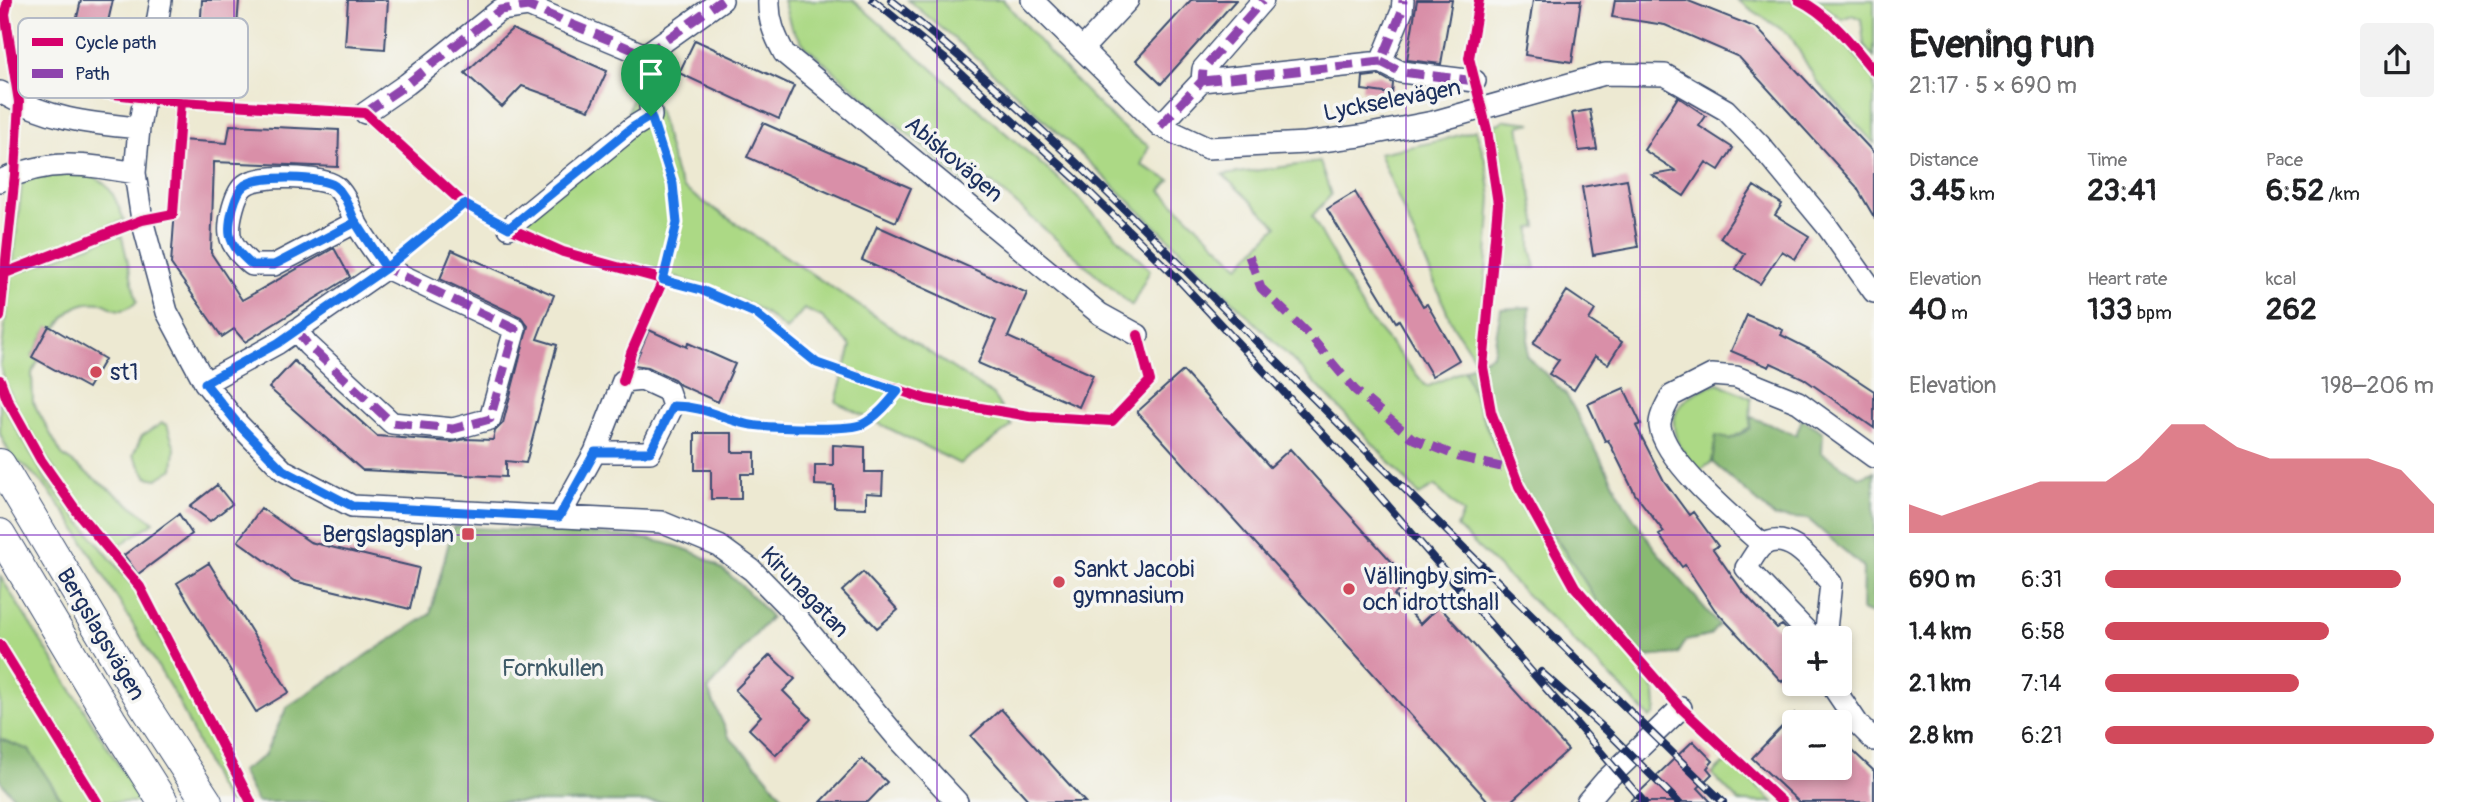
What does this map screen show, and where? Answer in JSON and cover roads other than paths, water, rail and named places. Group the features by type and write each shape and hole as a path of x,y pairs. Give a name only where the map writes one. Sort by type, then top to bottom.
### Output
{"main road":[{"name":"Bergslagsvägen","path":"0,464 128,679 207,802"},
{"name":"Bergslagsvägen","path":"0,534 163,802"}],"street":[{"name":"Kirunagatan","path":"158,18 161,0"},
{"path":"645,55 722,0"},
{"name":"Abiskovägen","path":"769,0 768,12 775,36 784,53 1100,314 1138,335"},
{"name":"Lyckselevägen","path":"1032,0 1160,126 1207,148 1306,144 1433,122 1605,74 1665,75 1726,110 1759,144 1827,226 1874,292"},
{"path":"1082,49 1128,0"},
{"path":"1160,126 1202,81 1203,69 1263,0"},
{"name":"Lyckselevägen","path":"1202,81 1381,62 1402,11 1403,0"},
{"path":"365,113 500,10 528,6 645,55"},
{"path":"509,228 633,127 651,116 645,55"},
{"path":"1381,62 1401,72 1475,81"},
{"path":"0,92 46,114 84,123 139,128"},
{"name":"Kirunagatan","path":"144,98 135,173 142,220 167,312 205,383 238,424 283,470 352,506 661,522 719,546 752,570 790,608 895,735 957,802"},
{"path":"0,181 51,164 83,163 135,173"},
{"path":"296,330 308,345 392,423 453,429 490,419 515,329 386,268 356,222 346,197 334,185 319,179 262,179 246,184 236,195 230,234 239,254 252,265 274,265 356,222"},
{"path":"205,383 296,330 386,268"},
{"path":"1763,545 1695,481 1664,442 1659,423 1671,396 1712,375 1736,377 1798,402 1874,457"},
{"path":"559,517 595,452"},
{"path":"1802,626 1746,568 1763,545 1778,541 1799,547 1831,583 1826,626"},
{"path":"1839,696 1858,724 1874,740"},
{"path":"1587,802 1605,781 1681,708"}],"railway":[{"path":"873,0 944,58 1078,181 1178,279 1365,479 1644,802"},
{"path":"891,0 989,82 1083,169 1723,802"},
{"path":"1541,672 1606,730 1678,802"}],"place":[{"name":"st1","path":"96,372"},
{"name":"Bergslagsplan","path":"468,534"},
{"name":"Sankt Jacobi gymnasium","path":"1059,582"},
{"name":"Vällingby sim- och idrottshall","path":"1349,589"}],"park label":[{"name":"Fornkullen","path":"553,668"}]}
